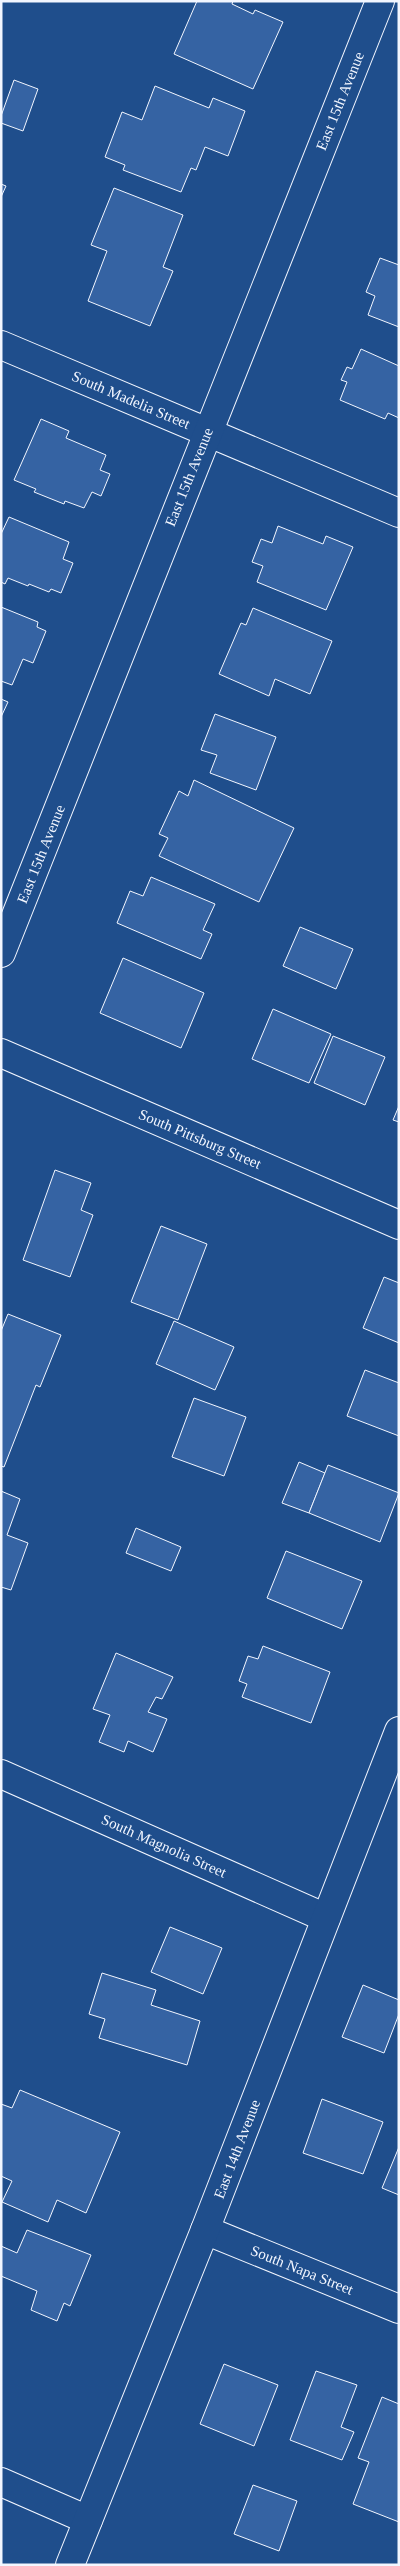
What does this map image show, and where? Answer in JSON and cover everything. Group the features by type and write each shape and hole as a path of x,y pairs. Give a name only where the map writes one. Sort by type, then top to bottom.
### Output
{"street":[{"name":"East 15th Avenue","path":"1,954 380,1"},
{"name":"South Madelia Street","path":"1,346 399,513"},
{"name":"South Pittsburg Street","path":"1,1053 399,1225"},
{"name":"East 14th Avenue","path":"70,2565 205,2230 399,1730"},
{"name":"South Magnolia Street","path":"1,1774 326,1918"},
{"name":"South Napa Street","path":"205,2230 399,2309"},
{"path":"1,2482 88,2520"}],"building":[{"path":"197,1 233,1 232,4 253,14 255,10 283,22 253,89 174,54"},
{"path":"14,80 38,89 23,131 1,123 1,116"},
{"path":"155,86 209,108 213,98 245,111 228,156 205,147 196,170 191,168 181,192 123,170 125,165 105,157 122,112 142,120"},
{"path":"1,184 6,186 1,197"},
{"path":"114,188 183,215 163,267 173,271 150,326 88,301 107,251 91,245"},
{"path":"380,258 399,265 399,327 368,315 375,296 366,292"},
{"path":"361,349 399,366 399,418 388,413 385,419 340,400 347,382 341,380 347,367 352,369"},
{"path":"41,419 69,431 66,438 106,455 100,470 110,474 101,496 92,492 84,508 65,501 64,504 34,492 36,489 14,480"},
{"path":"9,517 69,542 63,559 73,563 61,593 51,589 49,592 8,578 5,584 1,582 1,534"},
{"path":"278,526 323,544 326,536 353,547 326,610 257,582 263,566 252,562 261,539 272,543"},
{"path":"1,607 38,622 37,627 46,631 33,663 23,659 12,685 1,681"},
{"path":"253,608 332,641 310,694 275,679 269,696 219,674 241,623 246,625"},
{"path":"1,699 8,702 1,717"},
{"path":"215,714 276,737 256,790 210,773 217,755 201,750"},
{"path":"194,780 294,828 259,902 159,856 168,838 159,834 179,791 188,796"},
{"path":"151,877 215,904 203,930 212,934 201,959 117,923 130,891 143,896"},
{"path":"300,927 353,949 336,989 283,966"},
{"path":"123,958 204,993 181,1048 100,1013"},
{"path":"273,1009 331,1034 309,1083 252,1059"},
{"path":"333,1036 385,1057 365,1105 314,1083"},
{"path":"399,1106 399,1122 393,1120"},
{"path":"55,1170 91,1183 81,1210 93,1215 70,1277 23,1260"},
{"path":"161,1226 207,1244 178,1320 131,1302"},
{"path":"384,1277 399,1283 399,1343 363,1328"},
{"path":"8,1314 61,1335 40,1387 36,1385 4,1467 1,1466 1,1331"},
{"path":"174,1321 234,1347 215,1390 156,1364"},
{"path":"365,1370 399,1383 399,1436 347,1416"},
{"path":"194,1398 246,1417 224,1476 172,1457"},
{"path":"299,1462 325,1473 309,1513 282,1503"},
{"path":"328,1465 399,1493 380,1542 309,1513"},
{"path":"1,1491 20,1499 7,1535 28,1543 11,1590 1,1587"},
{"path":"136,1528 181,1547 171,1571 126,1553"},
{"path":"286,1551 362,1581 342,1629 267,1598"},
{"path":"263,1646 330,1672 311,1723 242,1697 247,1684 239,1681 248,1656 258,1659"},
{"path":"116,1653 173,1677 162,1699 156,1697 148,1712 167,1719 153,1752 128,1741 124,1752 99,1742 110,1715 93,1709"},
{"path":"170,1927 222,1948 203,1994 151,1972"},
{"path":"102,1973 156,1990 151,2005 200,2021 187,2065 99,2038 105,2019 89,2014"},
{"path":"363,1985 399,2000 399,2014 384,2053 342,2037"},
{"path":"20,2090 120,2132 86,2213 57,2200 48,2222 2,2202 12,2181 1,2176 1,2104 12,2108"},
{"path":"322,2099 383,2122 363,2174 303,2153"},
{"path":"399,2147 399,2195 382,2188"},
{"path":"27,2230 91,2255 70,2306 64,2303 57,2321 31,2310 37,2291 1,2276 1,2246 17,2253"},
{"path":"224,2364 278,2385 254,2446 200,2424"},
{"path":"316,2371 357,2385 341,2427 354,2432 342,2460 290,2440"},
{"path":"382,2397 399,2404 399,2522 353,2504 369,2462 358,2458"},
{"path":"253,2485 297,2501 279,2551 234,2534"}]}
